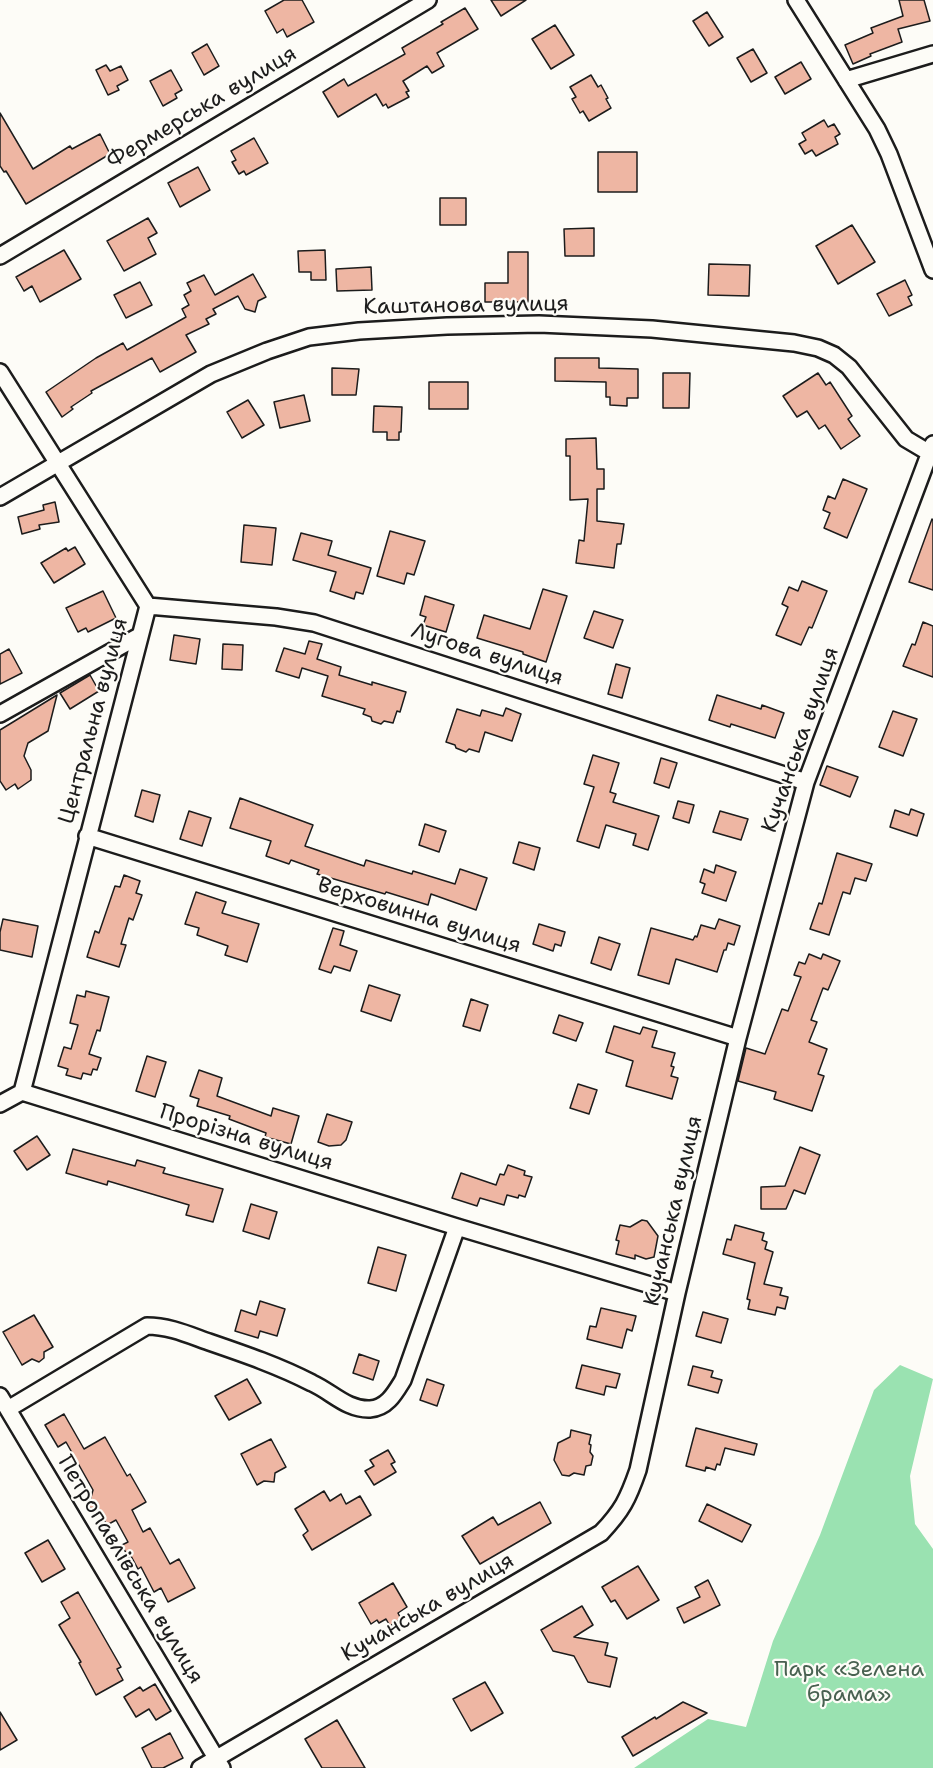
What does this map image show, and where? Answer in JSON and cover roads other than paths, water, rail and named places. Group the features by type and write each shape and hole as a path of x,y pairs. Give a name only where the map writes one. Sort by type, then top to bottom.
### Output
{"street":[{"name":"Фермерська вулиця","path":"0,256 428,0"},
{"path":"796,0 877,129 889,154 933,270"},
{"path":"846,80 933,54"},
{"name":"Каштанова вулиця","path":"0,497 212,374 267,351 309,337 358,331 447,326 539,324 652,329 794,343 818,348 834,355 849,367 906,440 932,450"},
{"name":"Центральна вулиця","path":"0,372 148,606 22,1092"},
{"name":"Кучанська вулиця","path":"201,1768 219,1763 601,1533 619,1514 630,1494 638,1470 677,1293 738,1038 806,782 932,450"},
{"name":"Лугова вулиця","path":"148,606 276,617 314,623 806,782"},
{"path":"0,714 139,636"},
{"name":"Верховинна вулиця","path":"87,836 738,1038"},
{"path":"0,1104 22,1092"},
{"name":"Прорізна вулиця","path":"22,1092 677,1293"},
{"path":"4,1402 147,1326 158,1326 173,1329 259,1359 315,1383 354,1408 372,1409 384,1406 403,1380 457,1227"},
{"name":"Петропавлівська вулиця","path":"4,1402 219,1763"}],"park label":[{"name":"Парк «Зелена брама»","path":"849,1682"}]}
